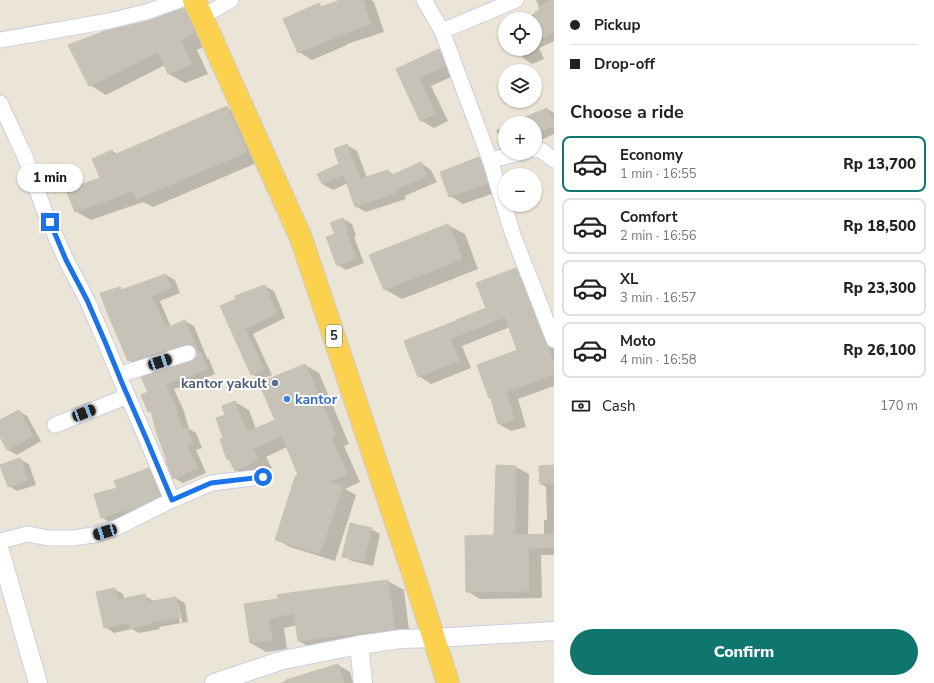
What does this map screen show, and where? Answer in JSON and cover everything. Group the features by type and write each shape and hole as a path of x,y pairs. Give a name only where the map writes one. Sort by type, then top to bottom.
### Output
{"highway":[{"name":"5","path":"198,9 302,238 448,683"}],"street":[{"path":"0,40 109,21 146,12 180,0"},
{"path":"198,9 231,0"},
{"path":"424,0 442,31 490,160 513,235 554,340"},
{"path":"442,31 516,0"},
{"path":"0,103 26,159 44,210 66,260 90,307 172,500"},
{"path":"542,151 554,160"},
{"path":"490,160 498,158"},
{"path":"118,375 188,353"},
{"path":"55,424 128,396"},
{"path":"0,541 28,534 48,538 73,538 93,535 116,528 172,500 211,483 263,477"},
{"path":"0,551 38,683"},
{"path":"214,683 283,660 359,645 401,639 554,631"},
{"path":"359,645 363,683"}],"building":[{"path":"340,0 363,0 371,24 334,37 298,53 283,19 319,3 321,7"},
{"path":"554,0 554,32 542,38 542,12 535,12 540,10 538,7"},
{"path":"184,8 195,33 181,40 192,64 168,74 158,52 89,86 68,45 105,31 148,21"},
{"path":"439,49 445,66 419,78 435,114 420,121 396,69"},
{"path":"227,106 247,152 137,199 133,191 75,212 66,190 100,178 92,159 112,150 114,155"},
{"path":"547,108 554,126 542,131 542,116 528,116"},
{"path":"347,144 360,179 388,170 390,176 421,162 427,176 395,190 396,193 355,207 344,175 322,184 317,174 339,164 334,149"},
{"path":"479,157 488,183 449,197 440,172"},
{"path":"343,218 348,231 346,232 356,258 337,266 326,237 335,234 330,223"},
{"path":"448,224 462,259 384,290 369,255"},
{"path":"516,268 554,362 554,374 506,392 514,420 498,424 491,398 489,398 477,365 517,350 505,317 450,339 459,361 418,377 404,341 486,308 476,283"},
{"path":"166,274 171,288 151,296 166,328 185,320 207,369 166,384 175,405 182,429 187,427 193,443 187,445 198,468 173,479 157,434 151,411 148,412 141,395 148,392 141,377 191,361 195,359 197,355 196,350 194,346 186,344 134,361 133,359 128,361 100,293 120,287 121,290"},
{"path":"265,285 277,313 245,329 264,370 251,375 220,306 236,299 235,296"},
{"path":"305,364 336,436 331,438 347,474 328,482 343,486 320,554 275,540 295,477 298,475 282,436 253,449 258,460 235,471 229,459 227,460 220,439 223,438 216,418 225,415 222,406 235,401 247,432 275,420 259,383"},
{"path":"19,410 33,436 7,450 0,437 0,420"},
{"path":"20,458 28,480 8,487 0,465"},
{"path":"496,465 516,466 515,535 554,534 554,547 528,548 529,591 466,592 465,536 494,535"},
{"path":"554,465 554,483 540,484 539,466"},
{"path":"149,468 160,496 126,512 125,510 101,518 94,494 117,488 114,481"},
{"path":"350,523 372,528 364,561 342,557"},
{"path":"388,580 395,629 298,641 294,613 269,619 272,640 250,643 244,604 278,599 277,595"},
{"path":"115,588 117,600 145,594 147,602 176,597 180,618 151,622 151,624 130,629 129,623 104,628 96,592"},
{"path":"338,664 344,683 286,683 286,680"}],"place":[{"name":"kantor yakult","path":"275,383"},
{"name":"kantor","path":"287,399"}],"route":[{"path":"50,222 66,260 87,300 172,500 211,483 263,477"}]}
